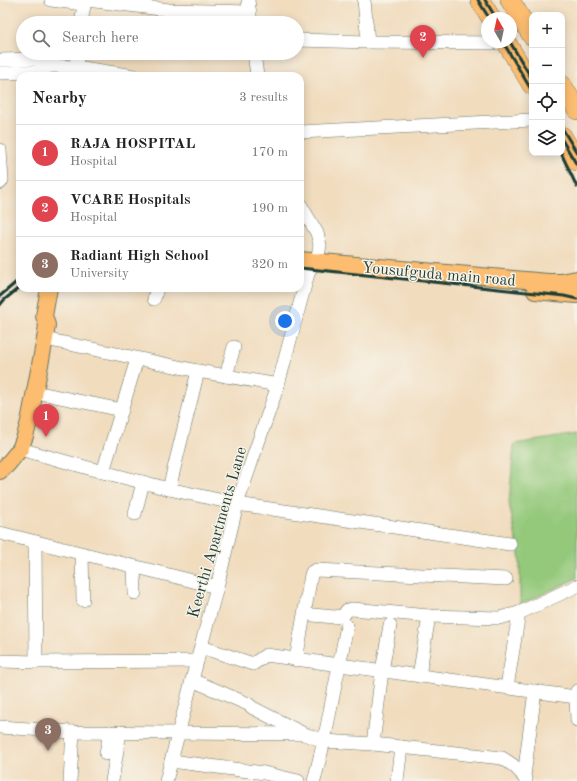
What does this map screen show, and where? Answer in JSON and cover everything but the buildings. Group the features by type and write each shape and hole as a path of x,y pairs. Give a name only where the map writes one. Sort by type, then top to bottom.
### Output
{"highway":[{"path":"480,0 487,12"},
{"path":"510,0 529,31"},
{"path":"510,48 531,84"},
{"path":"565,90 577,110"},
{"path":"565,141 577,161"}],"main road":[{"name":"Yousufguda main road","path":"306,266 548,282 561,282 577,279"},
{"name":"Yousufguda main road","path":"306,266 577,295"},
{"path":"0,471 20,449 25,436 46,332 44,316 48,292"},
{"path":"46,332 54,318 59,292"}],"street":[{"path":"51,0 169,5 250,12"},
{"path":"364,0 368,42"},
{"path":"82,16 85,1"},
{"path":"304,40 481,42"},
{"path":"0,60 16,60"},
{"path":"38,60 50,66 76,72 77,60"},
{"path":"255,60 256,72"},
{"path":"0,72 37,72 50,66"},
{"path":"304,132 529,120"},
{"path":"0,150 2,180 0,183"},
{"name":"Keerthi Apartments Lane","path":"304,211 317,233 320,245 306,266"},
{"name":"Keerthi Apartments Lane","path":"166,781 217,587 237,504 278,385 300,292"},
{"path":"46,332 137,359 278,385"},
{"path":"226,376 234,347"},
{"path":"103,472 137,359"},
{"path":"169,489 198,371"},
{"path":"35,392 122,410"},
{"path":"20,449 169,489 237,504 510,544"},
{"path":"135,514 143,482"},
{"path":"0,533 217,587"},
{"path":"35,542 36,662"},
{"path":"82,554 83,600"},
{"path":"134,567 134,593"},
{"path":"296,660 310,575 316,570 506,579"},
{"path":"313,615 334,618 343,616 347,610 352,609 429,616 500,618 520,613 577,586"},
{"path":"507,688 520,613"},
{"path":"419,676 429,616"},
{"path":"373,744 382,671 390,625"},
{"path":"314,781 324,741 347,626"},
{"path":"201,647 253,664 266,655 507,688 577,694 577,720"},
{"path":"0,660 36,662 197,661"},
{"path":"192,680 248,704 304,734 324,741 373,744 502,758 513,764 525,778"},
{"path":"525,778 535,691"},
{"path":"0,727 73,732 304,734"},
{"path":"70,781 73,732"},
{"path":"112,781 107,749 115,732"},
{"path":"397,781 401,747"},
{"path":"171,761 264,773 298,781"}],"green space":[{"path":"577,434 577,578 520,605 520,559 509,503 514,444"}],"railway":[{"path":"478,0 485,12"},
{"path":"485,0 492,12"},
{"path":"507,48 529,86"},
{"path":"514,48 529,74"},
{"path":"565,133 577,153"},
{"path":"565,145 577,165"},
{"path":"562,156 577,187"},
{"path":"304,268 564,296 577,299"},
{"path":"0,296 16,282"},
{"path":"0,305 16,290"}],"place":[{"name":"VCARE Hospitals","path":"423,58"},
{"name":"RAJA HOSPITAL","path":"46,437"},
{"name":"Radiant High School","path":"48,751"}]}
